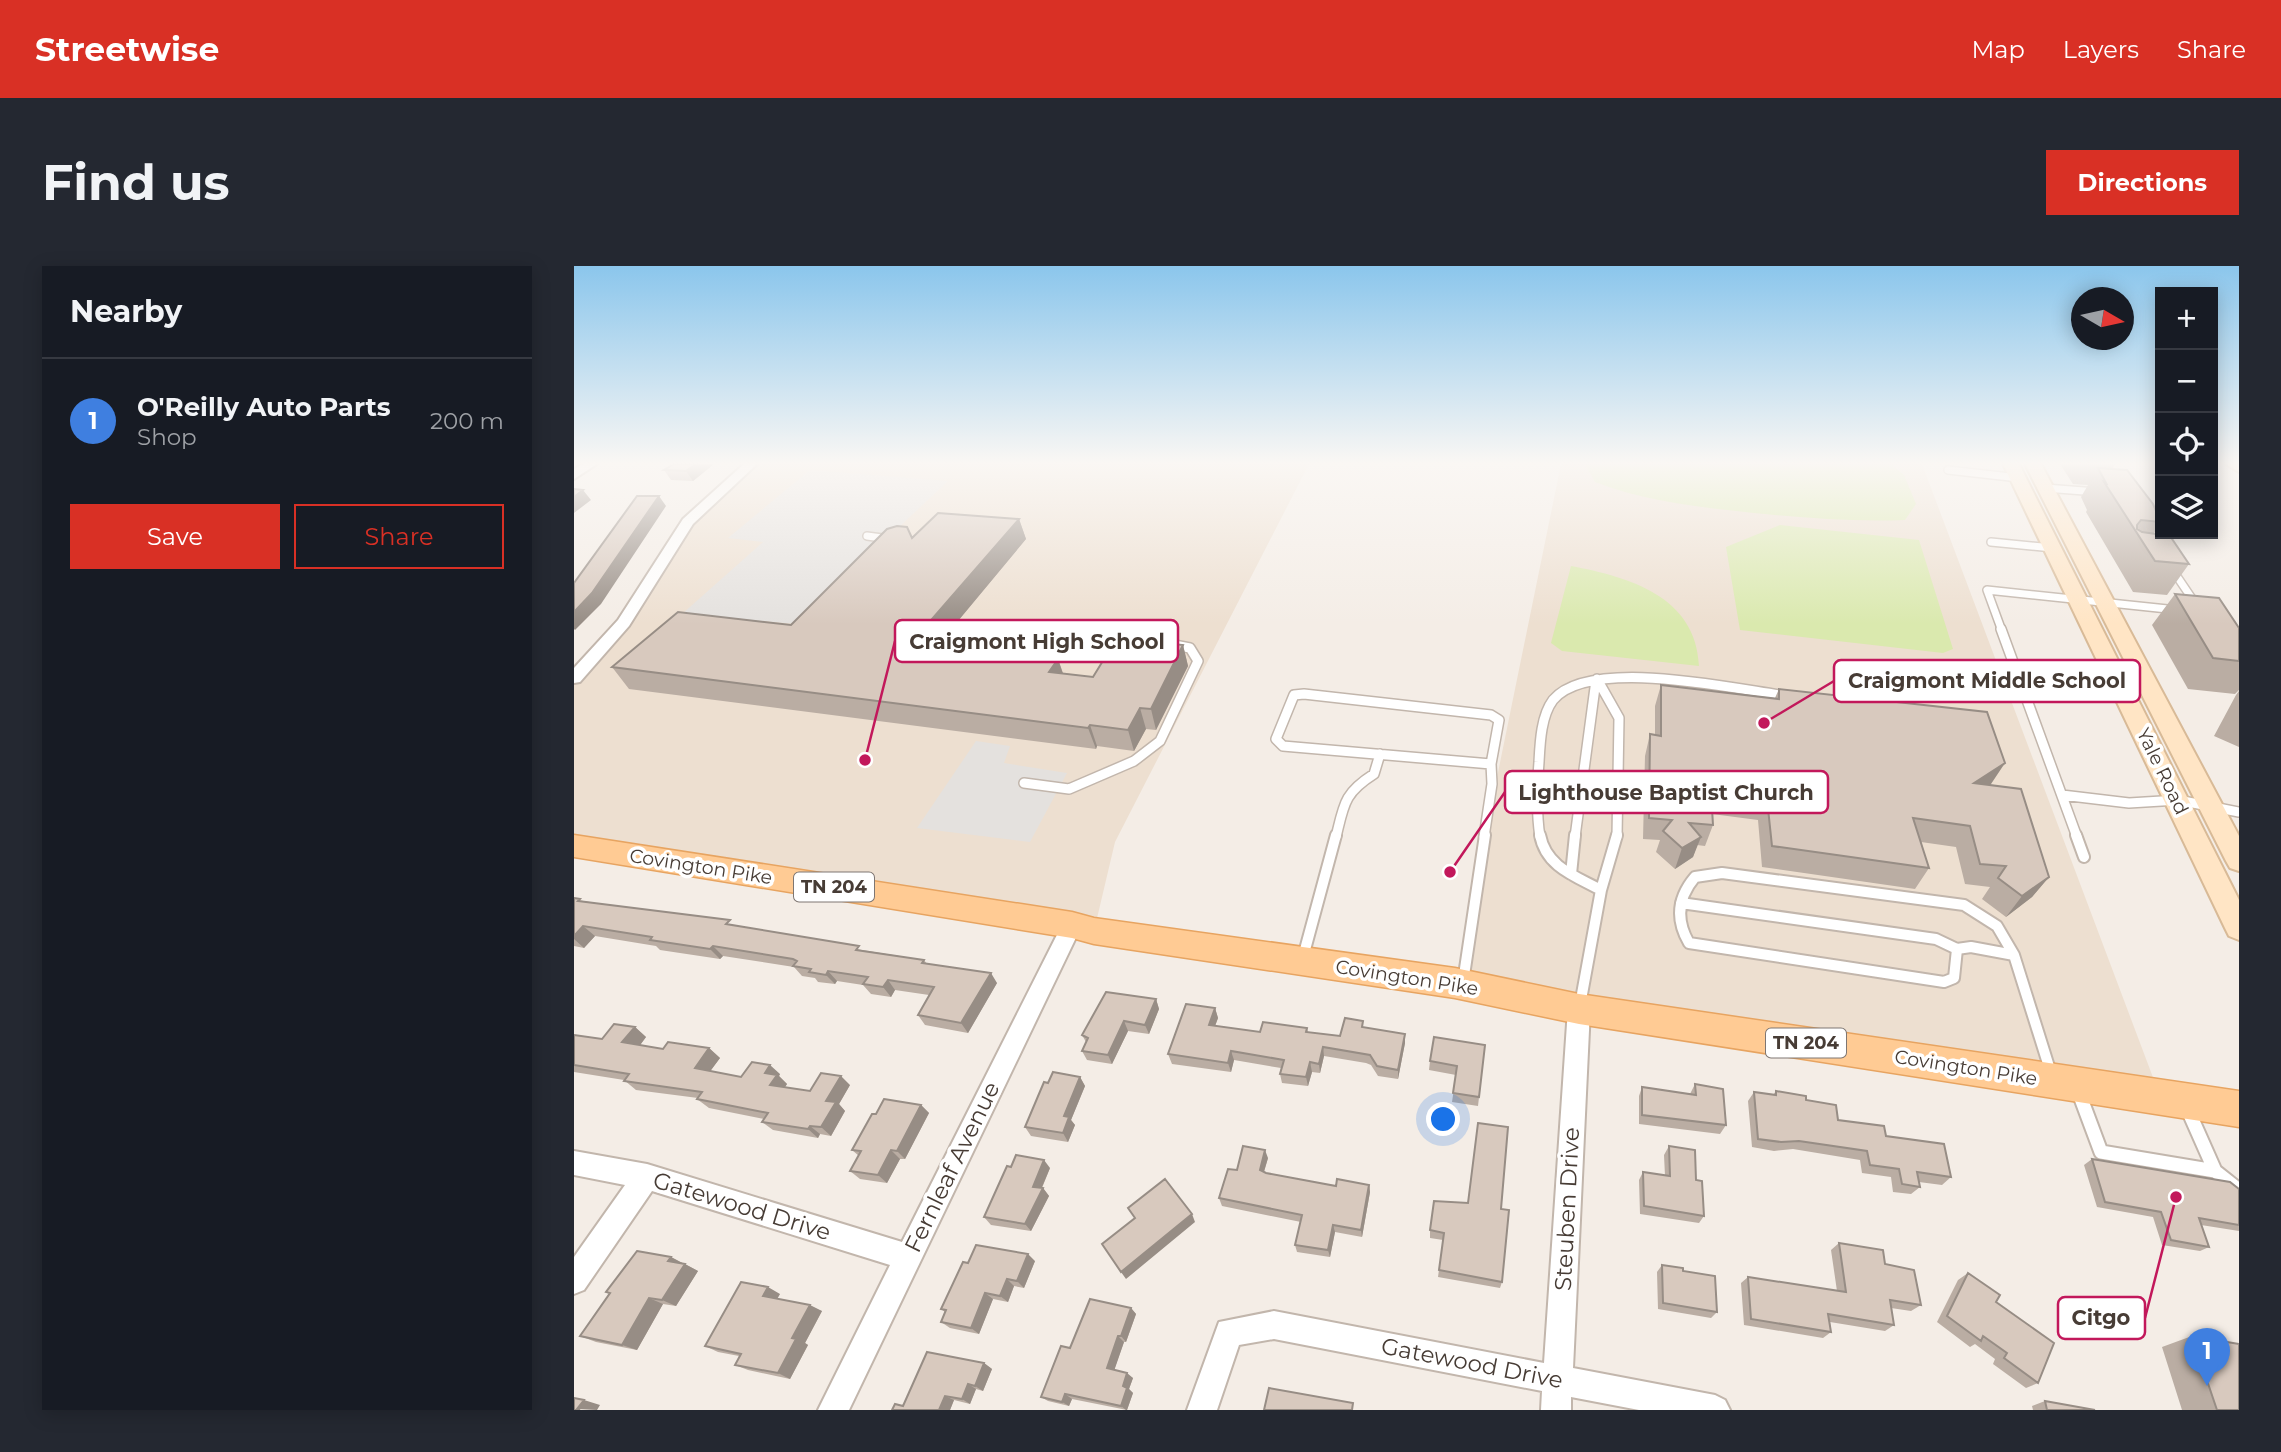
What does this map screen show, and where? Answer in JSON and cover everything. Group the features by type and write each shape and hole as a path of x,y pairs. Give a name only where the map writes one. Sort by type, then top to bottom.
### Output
{"main road":[{"name":"Yale Road","path":"2038,517 2239,928"},
{"name":"Yale Road","path":"2061,517 2239,861"},
{"name":"Covington Pike","path":"574,846 1072,925 1094,931 1462,984 1579,1009 2239,1108"}],"street":[{"path":"574,678 624,623 693,517"},
{"name":"Fernleaf Avenue","path":"834,1410 1072,925"},
{"name":"Steuben Drive","path":"1556,1410 1579,1009"},
{"name":"Gatewood Drive","path":"574,1163 646,1177 908,1257"},
{"path":"574,1280 646,1177"},
{"name":"Gatewood Drive","path":"1202,1410 1229,1332 1274,1325 1715,1410"}],"lane":[{"path":"867,536 905,540"},
{"path":"1991,542 2053,548"},
{"path":"2084,857 1987,590 2202,613 2167,562"},
{"path":"1024,783 1069,789 1134,761 1160,741 1198,661 1190,648 1148,640 1102,648"},
{"path":"1601,890 1571,874 1546,856 1540,840 1537,772 1550,705 1564,691 1579,683 1597,679 1638,678 1802,698"},
{"path":"1571,874 1579,793 1597,679"},
{"path":"1579,1009 1601,890 1617,838 1619,718 1597,679"},
{"path":"1462,984 1499,720 1491,715 1477,713 1294,695 1276,740 1283,746 1491,764"},
{"path":"1302,961 1345,802 1356,786 1374,774 1380,754"},
{"path":"2062,794 2129,803 2178,800 2239,812"},
{"path":"1957,949 1954,978 1944,982 1705,947 1689,943 1683,935 1683,892 1695,877 1722,873 1964,905 1990,917 2002,930 2014,955 2065,1082 2101,1152 2215,1171"},
{"path":"1681,903 1936,939 1957,949 1971,947 2014,955"},
{"path":"2183,1100 2215,1171 2239,1190"}],"shaded area":[{"path":"693,517 1282,517 1115,842 1094,931 574,846 574,678 624,623"},
{"path":"753,517 909,517 796,624 682,614 763,542 728,538"},
{"path":"1550,517 1942,517 2160,1096 1455,983"},
{"path":"976,741 1010,746 1004,763 1067,773 1030,842 917,828"}],"green space":[{"path":"1804,517 1907,517 1905,520"},
{"path":"1780,525 1919,540 1953,649 1943,653 1740,630 1726,547"},
{"path":"1571,566 1615,576 1636,584 1672,606 1686,622 1695,642 1699,666 1562,651 1551,643"}],"building":[{"path":"622,517 644,517 592,593 574,612 574,583"},
{"path":"933,517 1019,519 912,642 1058,659 1049,672 1093,677 1117,638 1183,645 1151,709 1140,708 1128,730 1090,725 1088,728 612,667 678,612 791,625 887,529 907,527 912,538"},
{"path":"2127,517 2155,517 2155,521 2141,520 2137,529 2155,534 2155,539 2172,539 2189,564 2155,561"},
{"path":"2175,594 2219,598 2239,628 2239,661 2213,658"},
{"path":"1661,685 1779,699 1779,689 1987,712 2005,763 1974,783 2021,789 2049,877 2022,896 1998,878 2006,866 1980,864 1970,826 1913,818 1929,868 1772,846 1767,799 1711,792 1713,825 1689,823 1701,837 1682,848 1663,831 1672,820 1649,818 1650,734 1661,736"},
{"path":"574,898 580,899 578,901 730,920 726,924 859,946 856,950 924,960 922,963 991,973 961,1023 918,1015 934,987 888,980 883,987 863,984 868,977 828,971 826,975 809,972 811,969 793,966 797,961 793,959 713,946 710,949 650,940 652,937 583,926 574,936"},
{"path":"1106,992 1156,999 1145,1025 1124,1021 1108,1055 1082,1051 1088,1038 1082,1035"},
{"path":"1186,1004 1215,1008 1209,1025 1260,1032 1263,1022 1307,1028 1306,1032 1340,1036 1345,1018 1363,1021 1362,1027 1405,1034 1398,1070 1377,1066 1370,1055 1323,1047 1319,1064 1310,1062 1306,1077 1280,1074 1284,1060 1231,1051 1228,1063 1168,1054"},
{"path":"614,1024 635,1027 622,1042 663,1049 668,1042 709,1048 695,1068 741,1077 752,1062 770,1065 765,1073 777,1075 770,1085 810,1091 821,1073 841,1076 826,1101 836,1102 821,1127 810,1126 808,1129 762,1122 768,1113 697,1099 702,1092 624,1081 629,1074 574,1065 574,1035 602,1039"},
{"path":"1434,1037 1485,1045 1479,1097 1453,1093 1457,1066 1430,1061"},
{"path":"1053,1072 1080,1077 1064,1116 1069,1117 1063,1133 1025,1127 1044,1082 1048,1083"},
{"path":"1695,1084 1723,1089 1726,1125 1642,1115 1642,1087 1696,1095"},
{"path":"1776,1091 1836,1105 1838,1120 1884,1126 1886,1136 1944,1144 1951,1177 1917,1172 1920,1187 1902,1184 1899,1169 1870,1165 1867,1151 1799,1141 1758,1139 1754,1092 1776,1095"},
{"path":"884,1099 921,1105 897,1151 891,1150 878,1175 850,1171 861,1151 852,1150 872,1114 876,1114"},
{"path":"1478,1123 1508,1127 1501,1209 1509,1210 1502,1282 1439,1270 1444,1233 1430,1230 1434,1201 1468,1203"},
{"path":"1243,1146 1265,1150 1260,1170 1266,1173 1336,1186 1337,1179 1369,1185 1361,1230 1333,1225 1328,1250 1295,1245 1302,1215 1219,1198 1228,1169 1237,1170"},
{"path":"1669,1146 1695,1150 1696,1180 1702,1181 1704,1216 1644,1206 1643,1172 1670,1176"},
{"path":"1016,1155 1044,1160 1033,1187 1043,1188 1025,1224 984,1217 1007,1166 1011,1167"},
{"path":"2092,1159 2230,1182 2239,1189 2239,1225 2199,1218 2209,1247 2171,1240 2161,1212 2105,1202"},
{"path":"1165,1179 1192,1214 1121,1272 1102,1244 1135,1218 1128,1208"},
{"path":"1839,1243 1883,1250 1885,1264 1914,1270 1921,1305 1890,1300 1894,1325 1828,1314 1831,1332 1751,1319 1748,1277 1846,1292"},
{"path":"976,1245 1028,1254 1017,1281 1007,1279 1000,1296 985,1293 971,1328 941,1322 946,1310 941,1309 963,1262 968,1263"},
{"path":"637,1251 671,1257 668,1261 685,1264 662,1300 649,1298 622,1345 580,1336 610,1293 606,1292"},
{"path":"1662,1265 1715,1276 1717,1312 1663,1303"},
{"path":"1968,1273 2000,1295 1996,1302 2054,1343 2038,1383 2004,1358 2007,1353 1983,1336 1981,1341 1947,1316"},
{"path":"741,1282 768,1287 763,1296 810,1305 792,1338 796,1339 778,1373 735,1365 741,1354 705,1346"},
{"path":"1090,1299 1131,1308 1107,1368 1127,1373 1123,1386 1127,1388 1121,1406 1065,1394 1062,1402 1041,1397 1061,1346 1070,1348"},
{"path":"2192,1336 2239,1344 2239,1410 2217,1410"},
{"path":"927,1352 984,1363 975,1386 968,1384 962,1399 945,1396 939,1410 892,1410 895,1404 903,1406"},
{"path":"1269,1388 1353,1403 1352,1410 1264,1410"},
{"path":"574,1398 584,1400 577,1409 580,1410 574,1410"},
{"path":"2045,1401 2095,1410 2047,1410"}],"place":[{"name":"Craigmont Middle School","path":"1764,723"},
{"name":"Craigmont High School","path":"865,760"},
{"name":"Lighthouse Baptist Church","path":"1450,872"},
{"name":"Citgo","path":"2176,1197"},
{"name":"O'Reilly Auto Parts","path":"2207,1386"}]}
